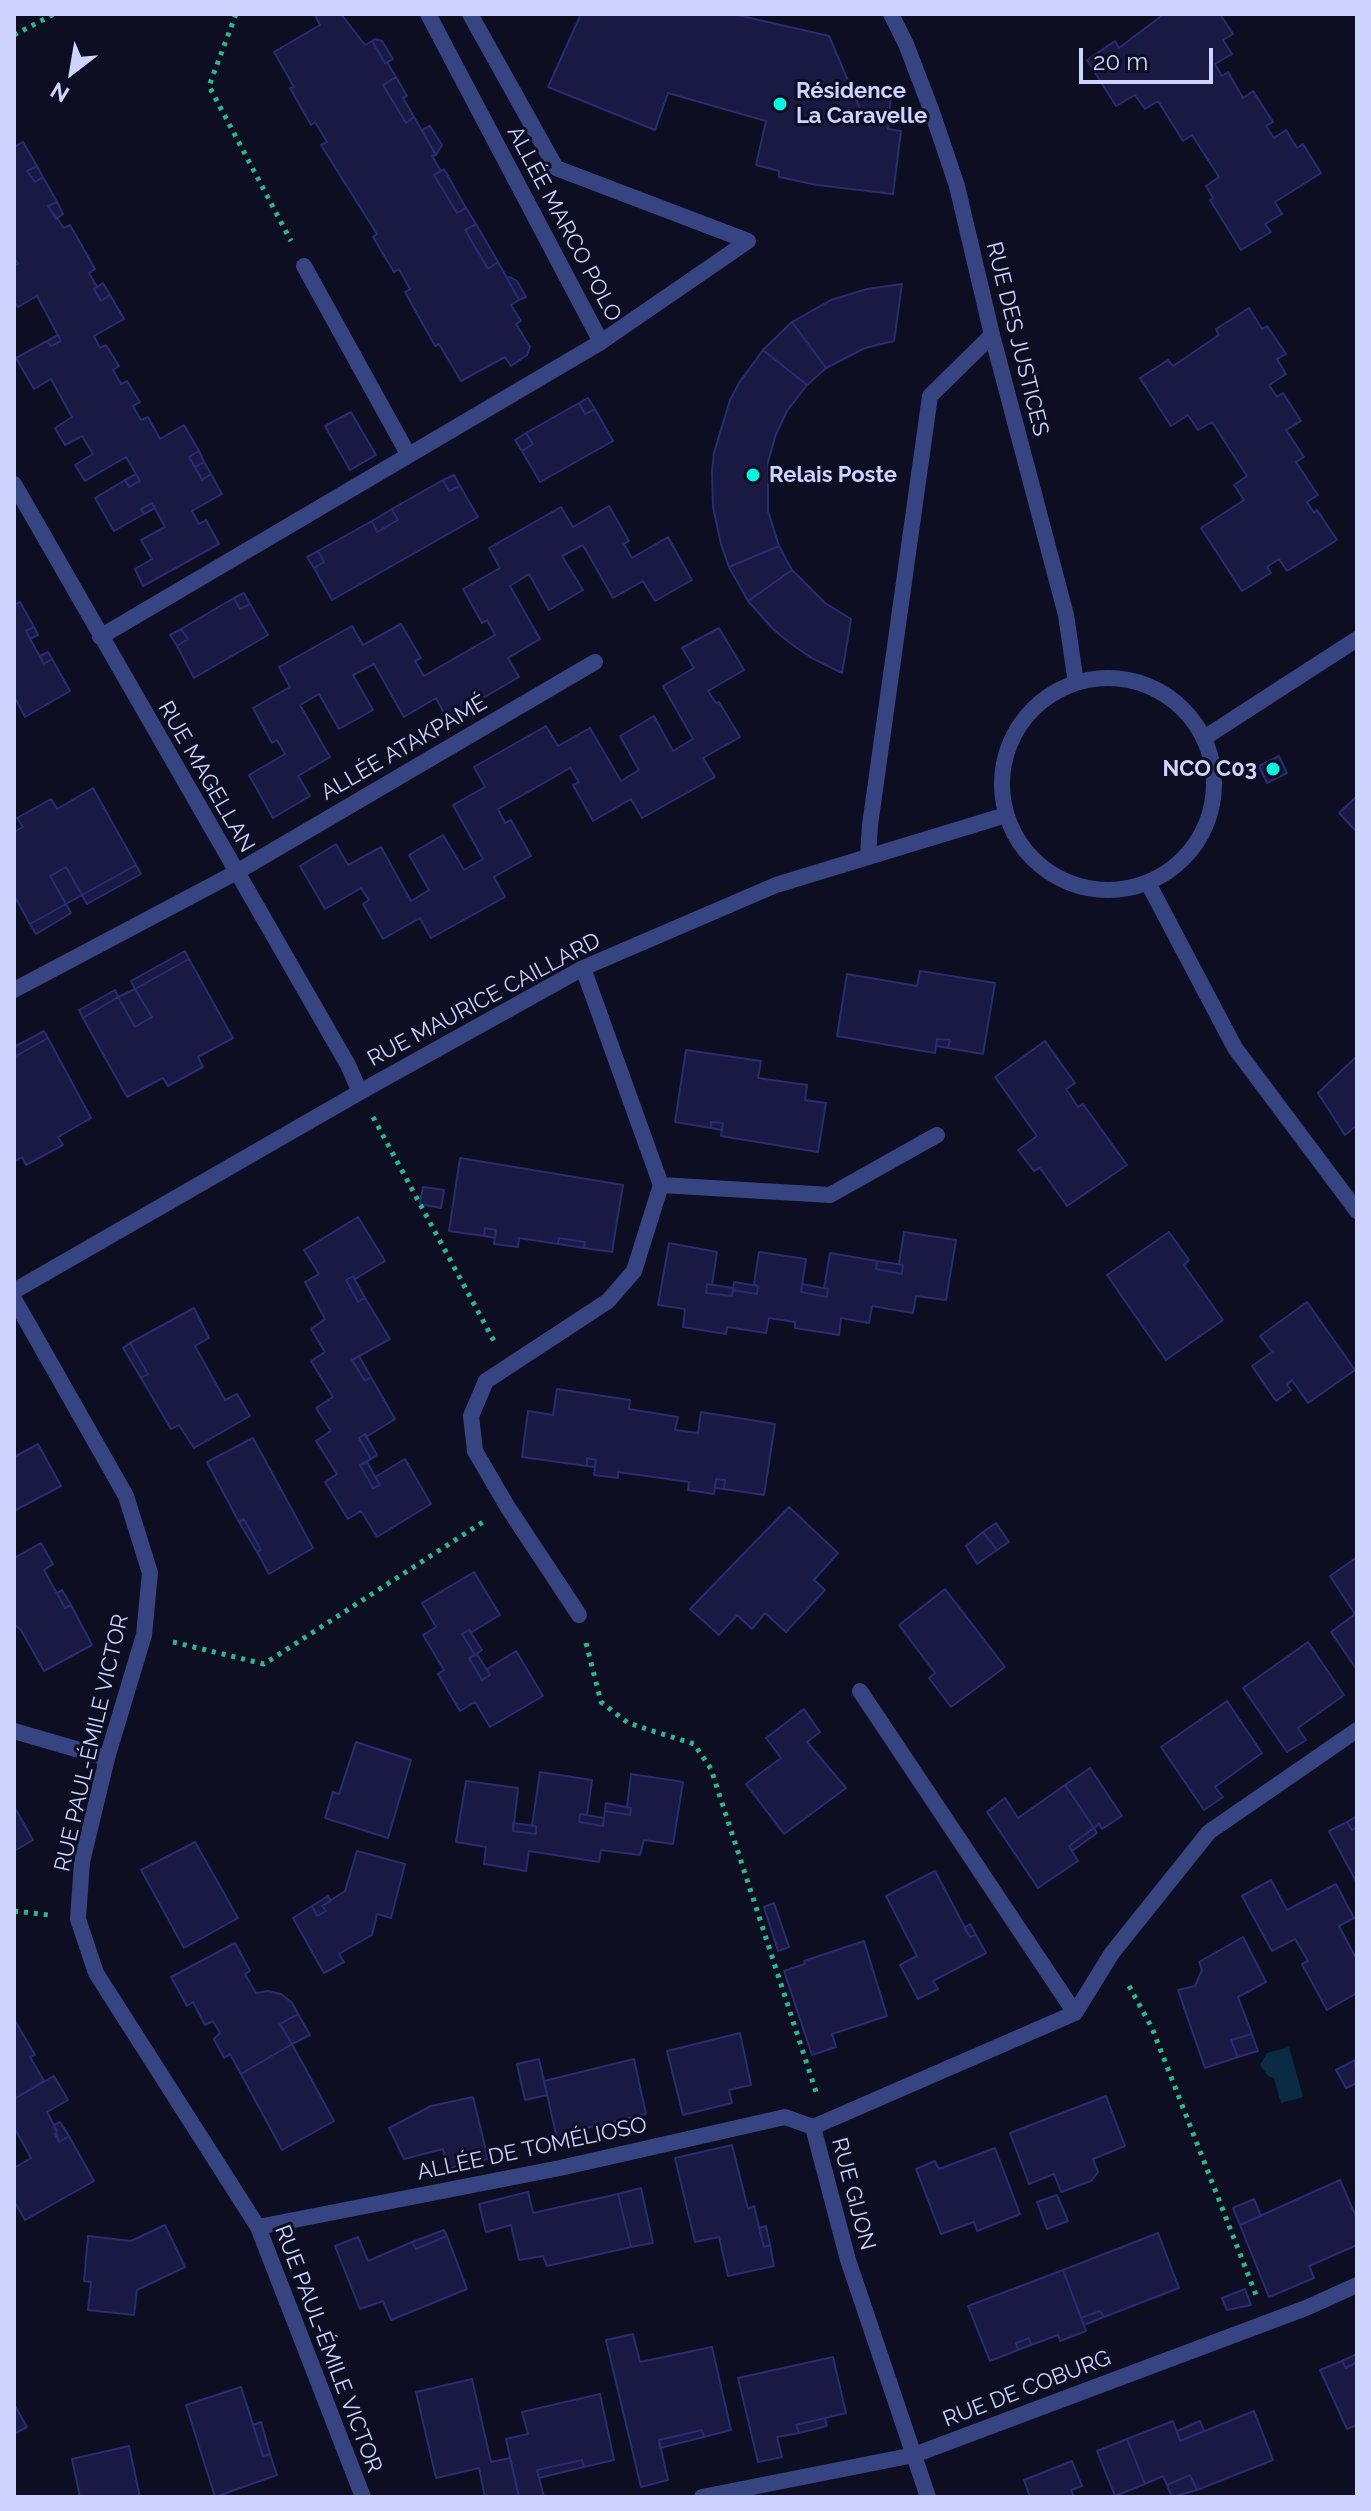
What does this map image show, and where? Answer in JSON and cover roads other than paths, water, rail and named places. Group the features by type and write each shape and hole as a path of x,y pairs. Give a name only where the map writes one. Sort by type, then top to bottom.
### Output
{"street":[{"name":"ALLÉE MARCO POLO","path":"100,637 601,342 428,14"},
{"path":"470,14 556,168 748,241 601,342"},
{"name":"RUE DES JUSTICES","path":"891,14 916,71 957,186 992,335 1066,615 1076,683"},
{"path":"304,266 408,454"},
{"path":"868,857 930,396 992,335"},
{"name":"RUE MAGELLAN","path":"14,484 348,1065 360,1092"},
{"path":"1204,738 1357,639"},
{"name":"ALLÉE ATAKPAMÉ","path":"14,990 235,873 595,662"},
{"path":"1106,678 1136,681 1163,693 1187,713 1204,738 1214,771 1212,806 1200,838 1177,865 1148,883 1114,891 1079,886 1047,871 1022,847 1006,815 1001,782 1007,750 1022,720 1046,697 1076,683 1106,678"},
{"name":"RUE MAURICE CAILLARD","path":"14,1291 583,968 776,885 1006,815"},
{"path":"1148,883 1235,1048 1357,1211"},
{"path":"579,1615 507,1506 475,1451 471,1416 486,1381 608,1301 634,1271 661,1185 583,968"},
{"path":"661,1185 830,1195 937,1135"},
{"name":"RUE PAUL-ÉMILE VICTOR","path":"14,1299 126,1496 150,1573 144,1635 107,1758 82,1862 78,1919 96,1973 258,2227 363,2497"},
{"path":"860,1691 1075,2013 1112,1953 1209,1832 1357,1730"},
{"path":"14,1731 107,1758"},
{"name":"RUE GIJON","path":"928,2497 848,2260 819,2125 1075,2013"},
{"name":"ALLÉE DE TOMÉLIOSO","path":"258,2227 560,2168 785,2117 819,2125"},
{"name":"RUE DE COBURG","path":"702,2497 914,2455 1267,2323 1357,2285"}],"water":[{"path":"1289,2047 1303,2097 1281,2103 1274,2078 1268,2076 1260,2065 1267,2053"}],"place":[{"name":"Résidence La Caravelle","path":"780,104"},
{"name":"Relais Poste","path":"753,475"},
{"name":"NCO C03","path":"1273,769"}]}
